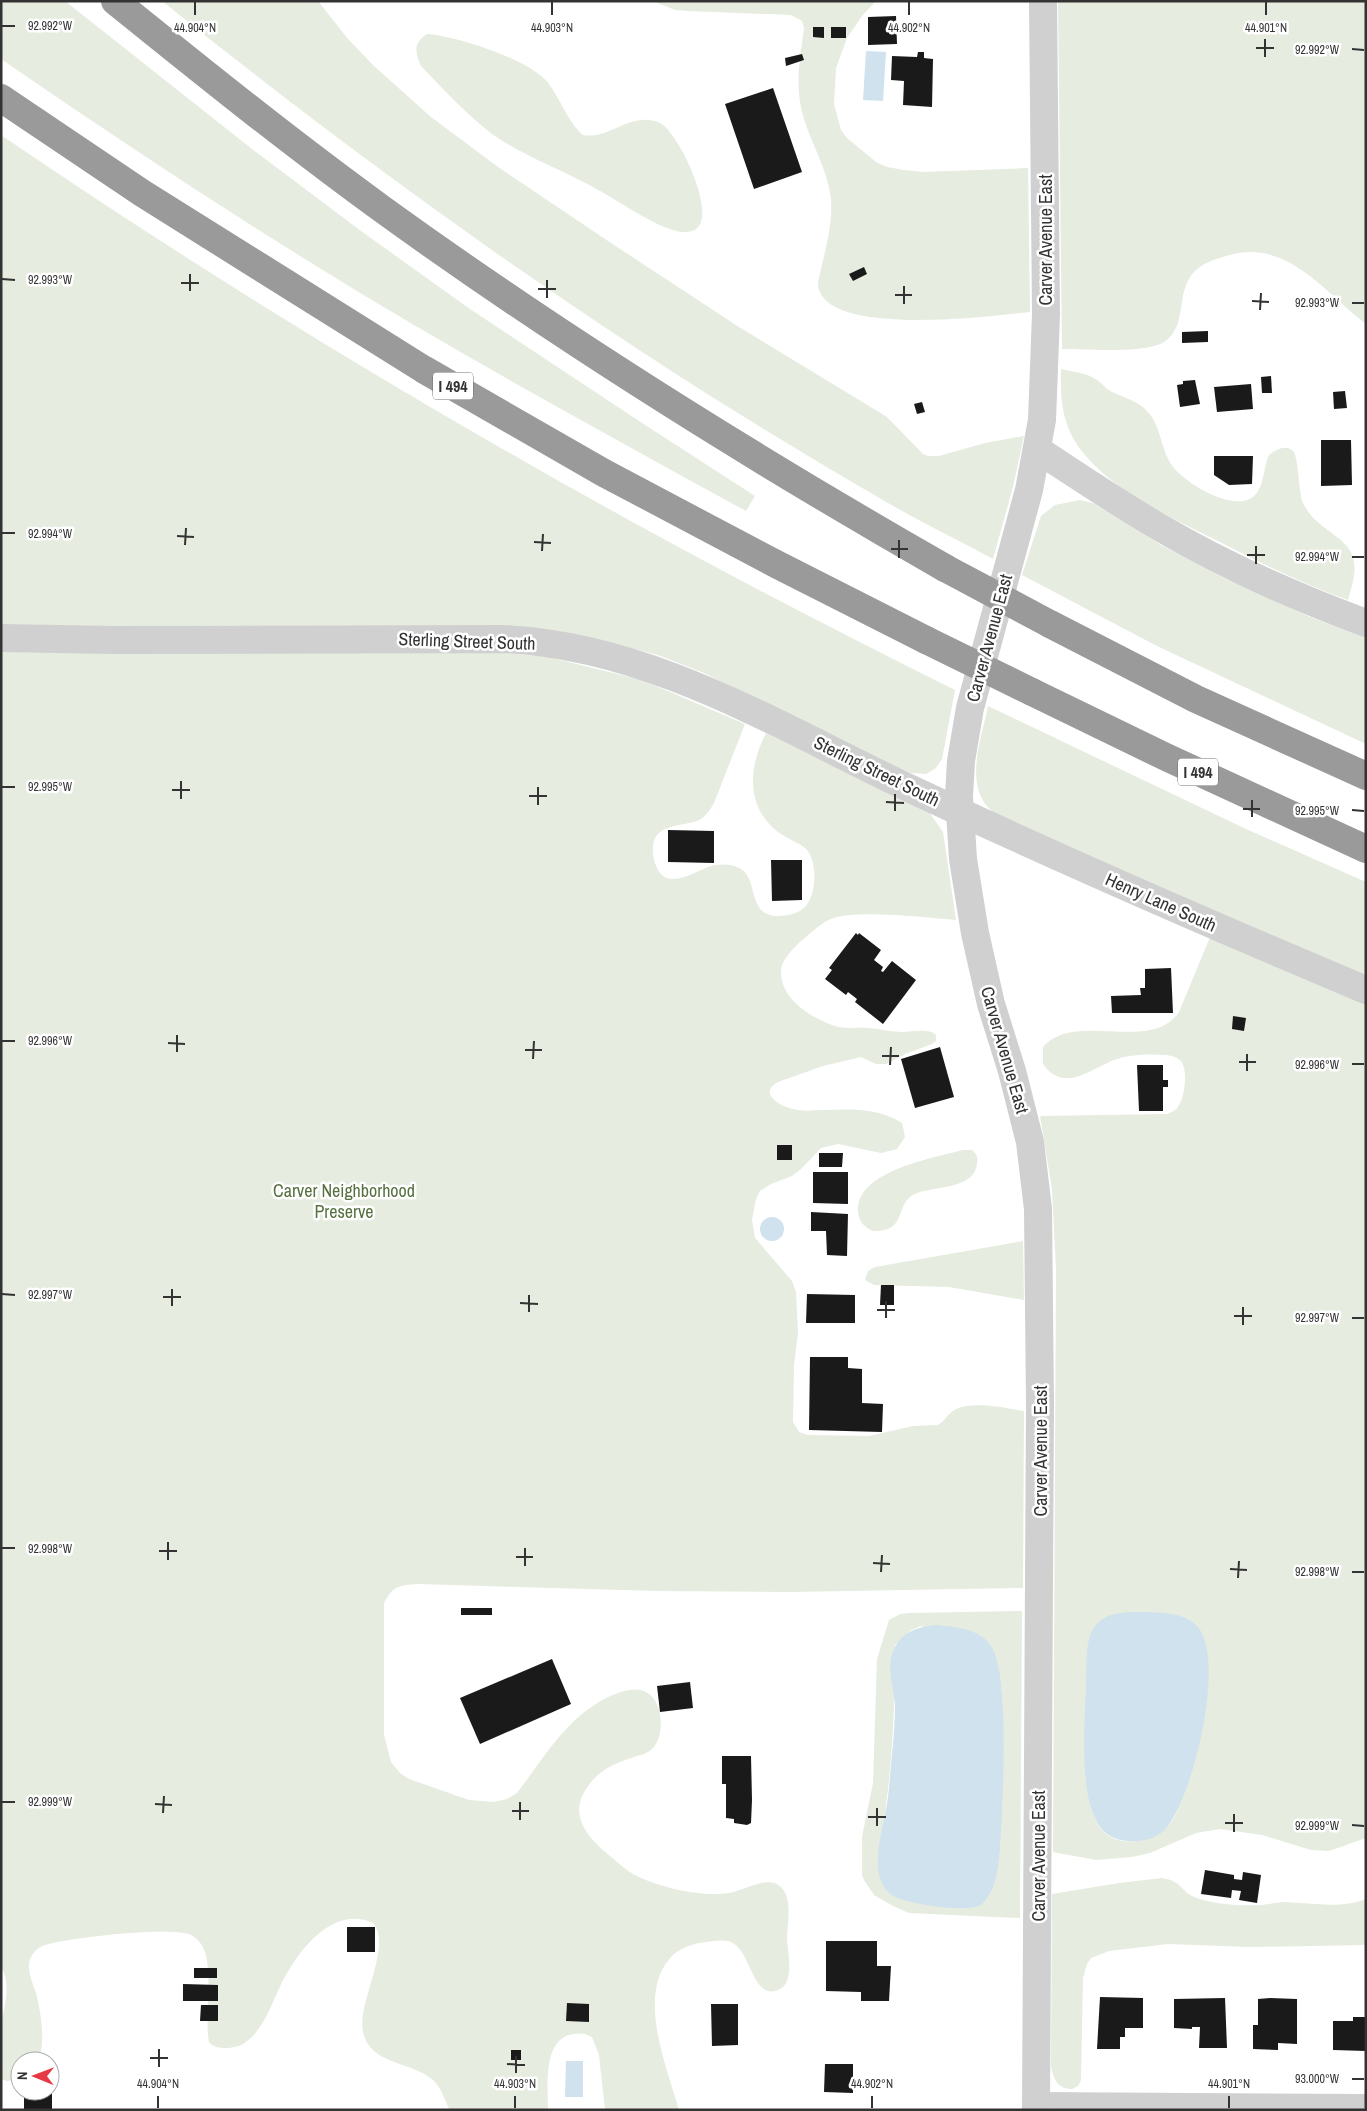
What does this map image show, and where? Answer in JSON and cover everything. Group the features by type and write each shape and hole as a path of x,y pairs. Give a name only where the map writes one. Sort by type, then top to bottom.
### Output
{"highway":[{"path":"114,1 303,150 383,210 553,328 665,402 850,514 945,568 1196,699 1366,776"},
{"name":"I 494","path":"1,98 142,193 423,369 604,473 778,565 926,640 1168,758 1366,849"}],"street":[{"name":"Carver Avenue East","path":"1036,2108 1040,1405 1038,1209 1030,1142 1012,1071 991,1004 975,933 963,859 959,811 960,761 970,708 1023,512 1038,450 1043,407 1046,339 1043,1"},
{"path":"1038,450 1130,510 1200,549 1287,591 1366,623"},
{"name":"Sterling Street South","path":"1,638 114,640 478,639 523,640 569,647 621,659 686,681 959,811"},
{"name":"Henry Lane South","path":"959,811 1206,923 1366,990"},
{"path":"1036,2108 1366,2108"}],"green space":[{"path":"1,1 65,1 252,149 361,231 470,309 755,496 746,511 579,419 361,294 205,196 52,94 1,59"},
{"path":"162,1 318,1 348,39 374,66 431,117 498,167 614,245 739,327 887,417 923,454 939,456 985,443 1024,436 1013,487 993,559 895,507 799,450 704,392 610,331 427,204 249,70"},
{"path":"653,1 876,1 862,16 847,38 836,68 834,104 841,130 847,138 876,162 887,167 924,172 1028,168 1030,312 947,319 910,320 875,318 846,311 825,300 818,282 829,230 831,199 827,178 807,129 799,95 804,28 802,21 791,15 675,10"},
{"path":"1058,1 1366,1 1366,324 1302,270 1284,260 1265,254 1245,252 1213,260 1192,274 1185,287 1176,329 1164,342 1155,346 1130,349 1062,349"},
{"path":"427,34 474,44 527,66 549,84 578,131 583,135 602,133 640,120 660,123 668,130 677,143 694,177 700,196 702,212 700,224 692,231 687,232 664,227 593,187 516,149 492,134 464,110 421,66 416,48 422,37"},
{"path":"1,135 232,287 469,429 589,498 710,564 955,690 942,759 936,768 926,774 911,773 888,764 704,673 658,655 606,642 1,628"},
{"path":"1061,369 1085,374 1110,391 1146,410 1155,422 1167,457 1178,472 1200,488 1227,500 1239,501 1250,499 1260,487 1269,455 1284,448 1293,451 1300,491 1308,512 1343,542 1349,548 1352,555 1354,572 1348,600 1281,572 1160,512 1105,475 1078,446 1068,428 1063,409"},
{"path":"1080,500 1093,503 1161,545 1220,576 1310,617 1366,638 1366,744 1157,646 1022,575 1041,516 1055,505"},
{"name":"Carver Neighborhood Preserve","path":"1,648 461,649 548,657 642,680 745,724 714,803 708,813 699,820 664,830 655,839 653,852 657,868 662,875 676,879 715,865 735,866 745,872 758,906 764,912 773,916 788,915 805,907 813,890 814,868 813,861 807,850 769,824 761,813 756,800 753,774 760,746 766,733 929,812 943,832 956,920 873,914 842,916 831,919 819,926 797,945 782,964 781,973 787,992 793,1000 801,1008 820,1020 843,1028 869,1028 899,1032 925,1031 936,1035 936,1041 886,1064 876,1064 861,1057 823,1066 778,1082 770,1090 770,1095 777,1102 797,1110 864,1110 884,1114 902,1123 905,1137 897,1149 881,1153 838,1144 821,1148 792,1176 771,1184 760,1191 756,1199 752,1220 755,1238 792,1281 796,1292 798,1333 794,1365 793,1422 799,1432 808,1435 869,1436 913,1426 938,1425 953,1411 964,1407 990,1406 1024,1411 1023,1588 789,1592 658,1591 418,1584 397,1587 390,1593 384,1603 384,1735 391,1762 400,1773 409,1779 469,1800 494,1802 507,1799 517,1793 554,1743 586,1710 599,1702 628,1690 640,1690 652,1697 661,1719 661,1728 656,1743 650,1751 611,1766 592,1781 584,1792 580,1803 579,1813 586,1831 601,1848 633,1874 675,1889 715,1894 735,1892 766,1882 779,1885 784,1891 788,1902 787,1940 789,1975 783,1987 778,1990 769,1991 762,1988 743,1954 731,1942 719,1940 693,1944 674,1954 662,1970 656,1988 655,2008 662,2052 679,2110 605,2110 599,2055 592,2037 580,2033 563,2038 551,2054 548,2077 548,2110 450,2110 441,2090 433,2080 414,2069 382,2057 367,2043 363,2032 363,2020 379,1946 378,1933 373,1923 359,1919 346,1920 333,1924 322,1931 293,1963 265,2019 254,2035 245,2043 229,2048 216,2047 209,2042 208,1977 205,1952 201,1944 191,1935 177,1932 140,1932 75,1939 43,1946 32,1955 29,1962 41,2020 41,2051 10,2051 10,2081 7,2081 1,2079 1,2024 7,1988 1,1967"},
{"path":"988,706 1246,829 1366,882 1366,1838 1329,1851 1311,1850 1262,1835 1220,1829 1196,1833 1150,1853 1132,1857 1096,1860 1053,1852 1056,1269 1052,1189 1040,1116 1167,1114 1176,1110 1181,1101 1185,1077 1181,1061 1173,1056 1135,1055 1117,1059 1079,1076 1060,1077 1051,1073 1043,1064 1043,1047 1057,1037 1074,1032 1132,1032 1150,1030 1166,1024 1179,1012 1210,937 997,815 986,805 979,793 976,765","holes":["1185,1792 1170,1824 1161,1832 1136,1841 1119,1840 1105,1833 1094,1817 1090,1805"]},
{"path":"963,1150 972,1150 977,1158 974,1173 967,1180 958,1184 927,1190 910,1197 895,1224 890,1228 873,1231 862,1224 858,1211 861,1197 869,1186 882,1176 916,1162"},
{"path":"1023,1241 1024,1300 949,1287 874,1285 865,1280 868,1271 875,1267"},
{"path":"1022,1611 1020,1918 909,1913 874,1895 862,1875 862,1837 873,1783 877,1659 889,1620 900,1614","holes":["921,1626 996,1657 1002,1692 1003,1726 1000,1851 997,1870 989,1895 970,1908 922,1903 879,1848 887,1798 892,1747 895,1645 911,1630"]},
{"path":"1162,1878 1178,1884 1197,1898 1230,1904 1262,1905 1285,1902 1337,1905 1366,1899 1366,1945 1250,1947 1168,1944 1109,1951 1091,1958 1083,1978 1081,2080 1078,2086 1067,2089 1057,2082 1051,2066 1052,1894"}],"water":[{"path":"866,51 886,52 883,101 863,100"},
{"path":"772,1217 777,1218 783,1224 783,1234 777,1240 772,1241 767,1240 761,1234 760,1229 761,1224 767,1218"},
{"path":"1147,1612 1180,1616 1187,1618 1197,1626 1205,1643 1209,1667 1208,1695 1196,1757 1178,1810 1168,1826 1155,1837 1138,1841 1127,1841 1112,1837 1104,1831 1097,1823 1090,1804 1084,1752 1087,1651 1092,1631 1105,1618 1122,1613"},
{"path":"936,1625 973,1632 986,1640 991,1646 997,1661 1001,1685 1004,1744 1000,1851 996,1879 990,1893 982,1904 976,1907 954,1908 928,1905 898,1898 886,1890 879,1874 878,1852 888,1797 894,1725 895,1706 890,1668 892,1654 902,1637 912,1631"},
{"path":"566,2061 583,2061 583,2097 565,2097"}],"building":[{"path":"896,16 897,44 868,45 868,17"},
{"path":"813,27 824,27 824,38 813,37"},
{"path":"831,27 846,27 846,38 831,38"},
{"path":"918,52 924,52 924,58 933,59 932,107 903,105 904,81 891,80 892,56 917,57"},
{"path":"802,54 804,60 786,66 785,58"},
{"path":"773,88 802,172 754,189 725,104"},
{"path":"864,267 867,274 853,281 849,274"},
{"path":"1208,331 1208,342 1182,343 1182,332"},
{"path":"1271,376 1272,393 1262,393 1261,377"},
{"path":"1195,380 1200,404 1180,407 1177,385 1183,384 1183,381"},
{"path":"1251,384 1253,409 1217,412 1214,387"},
{"path":"1345,391 1347,408 1334,409 1333,392"},
{"path":"922,402 925,412 917,414 914,404"},
{"path":"1321,440 1351,440 1352,485 1321,486"},
{"path":"1214,456 1253,456 1252,484 1229,485 1214,475"},
{"path":"668,830 714,831 714,863 668,862"},
{"path":"771,860 802,860 802,900 772,901"},
{"path":"856,933 858,935 859,933 881,950 874,960 883,967 881,971 883,972 892,961 916,980 883,1024 855,1002 857,999 848,992 846,995 825,979 832,970 829,968"},
{"path":"1171,968 1173,1013 1112,1013 1111,996 1141,995 1140,988 1145,988 1145,969"},
{"path":"1233,1016 1246,1018 1244,1031 1232,1029"},
{"path":"940,1047 954,1097 915,1108 901,1059"},
{"path":"1137,1065 1163,1065 1163,1080 1168,1080 1168,1087 1163,1087 1163,1111 1139,1111"},
{"path":"777,1145 792,1145 792,1160 777,1160"},
{"path":"819,1153 843,1153 842,1167 819,1167"},
{"path":"813,1172 848,1172 848,1204 813,1203"},
{"path":"811,1212 848,1214 847,1256 827,1255 826,1231 811,1231"},
{"path":"881,1285 894,1285 894,1305 880,1305"},
{"path":"807,1294 855,1295 855,1323 806,1323"},
{"path":"810,1357 848,1357 848,1368 862,1369 862,1403 883,1404 882,1432 809,1430"},
{"path":"461,1608 492,1608 492,1615 461,1615"},
{"path":"552,1659 571,1704 480,1744 460,1698"},
{"path":"690,1682 693,1708 660,1712 657,1686"},
{"path":"722,1756 751,1756 751,1823 747,1825 734,1823 734,1819 726,1818 726,1784 722,1784"},
{"path":"1205,1870 1234,1875 1234,1879 1242,1880 1243,1872 1261,1875 1257,1903 1239,1900 1241,1891 1232,1890 1231,1898 1201,1894"},
{"path":"347,1927 375,1927 375,1952 347,1952"},
{"path":"826,1941 877,1941 877,1966 891,1966 889,2001 861,2001 861,1992 826,1991"},
{"path":"194,1968 217,1968 217,1978 194,1978"},
{"path":"183,1984 218,1985 218,2001 183,2001"},
{"path":"1100,1997 1143,1998 1143,2028 1125,2028 1125,2037 1120,2037 1120,2049 1097,2049"},
{"path":"1225,1998 1227,2048 1199,2048 1200,2027 1192,2027 1192,2029 1174,2028 1174,1999"},
{"path":"1258,1999 1297,1999 1297,2044 1278,2043 1278,2050 1253,2049 1253,2025 1258,2025"},
{"path":"567,2003 589,2004 589,2022 566,2021"},
{"path":"711,2004 738,2004 738,2045 712,2046"},
{"path":"201,2005 218,2005 218,2021 200,2021"},
{"path":"1353,2017 1366,2017 1366,2051 1333,2050 1333,2021 1353,2021"},
{"path":"511,2050 521,2050 521,2060 511,2060"},
{"path":"825,2064 853,2064 853,2093 824,2092"},
{"path":"24,2101 52,2101 52,2110 24,2110"}]}
